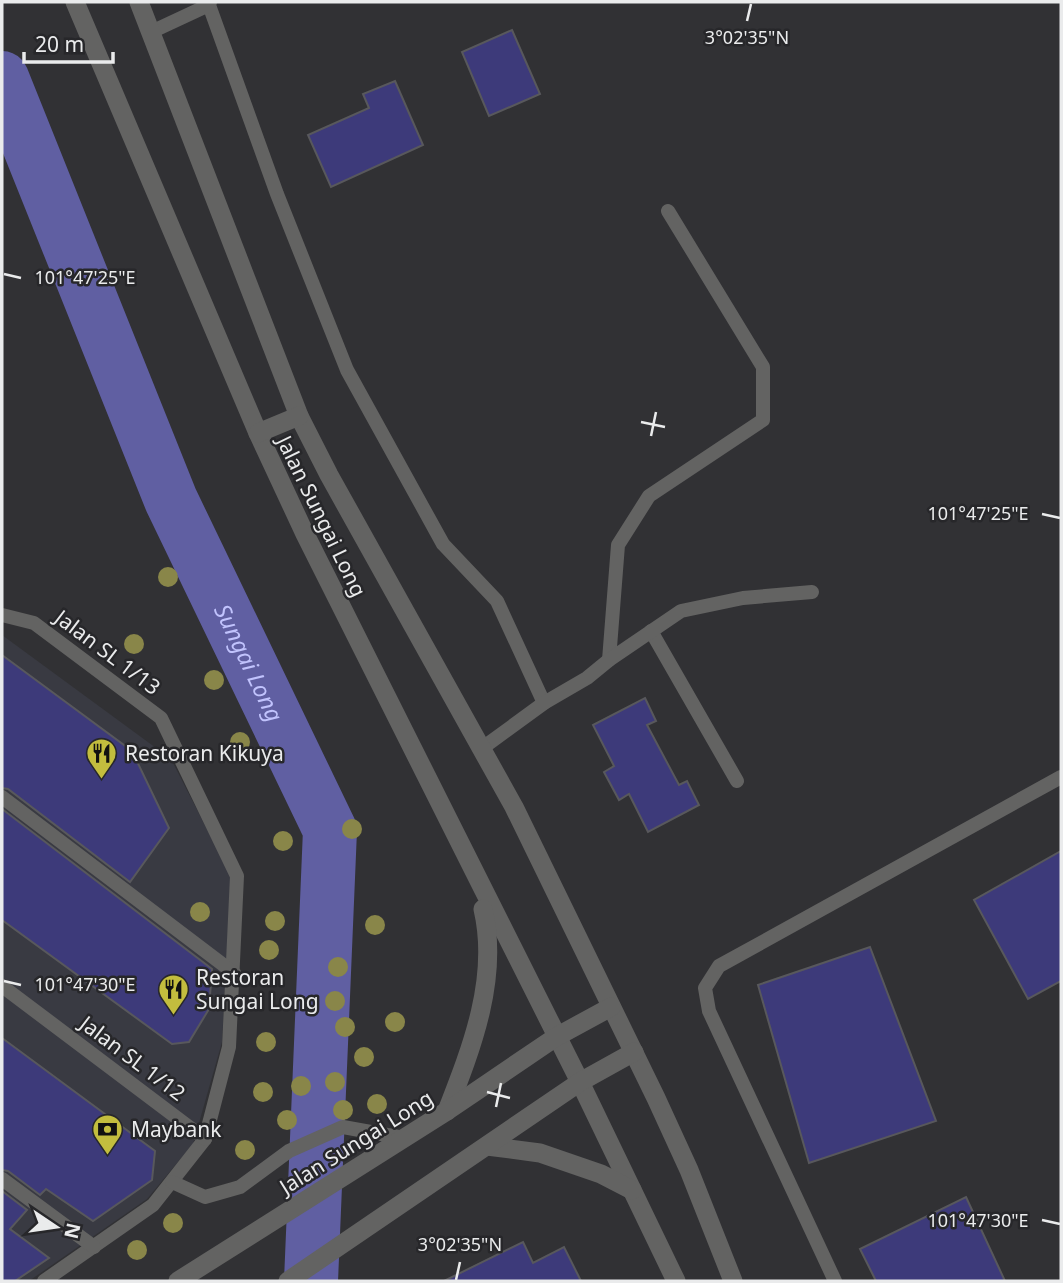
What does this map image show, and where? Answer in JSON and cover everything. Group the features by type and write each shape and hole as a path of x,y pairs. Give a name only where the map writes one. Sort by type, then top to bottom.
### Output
{"street":[{"name":"Jalan Sungai Long","path":"75,2 258,433 305,534 580,1082 676,1281"},
{"name":"Jalan Sungai Long","path":"139,2 299,416 329,475 514,807 689,1170 733,1281"},
{"path":"258,433 299,416"},
{"path":"447,1111 470,1053 485,994 489,934 477,879"},
{"name":"Jalan Sungai Long","path":"178,1281 447,1111 556,1037 611,1007"},
{"path":"288,1281 580,1082 634,1052"},
{"path":"486,1146 540,1153 601,1174 632,1190"}],"lane":[{"path":"151,32 209,3 277,194 348,370 443,544 497,601 544,703"},
{"path":"609,660 618,545 649,496 763,420 763,367 668,211"},
{"path":"481,749 681,611 743,598 812,592"},
{"name":"Jalan SL 1/13","path":"5,615 34,623 161,718 237,876 229,1047 205,1139"},
{"path":"651,631 737,781"},
{"path":"835,1281 709,1011 705,988 719,966 1061,777"},
{"path":"2,797 234,973"},
{"name":"Jalan SL 1/12","path":"2,986 205,1139"},
{"path":"172,1182 205,1197 240,1187 289,1151 343,1127 404,1138"},
{"path":"44,1281 153,1205 205,1139"},
{"path":"2,1179 94,1247"}],"shaded area":[{"path":"2,635 171,759 231,876 222,1042 193,1144 147,1199 29,1281 2,1281"}],"building":[{"path":"512,30 540,94 489,116 462,52"},
{"path":"395,81 423,145 331,187 308,135 369,108 363,94"},
{"path":"2,655 132,751 169,828 130,882 8,789 2,788"},
{"path":"645,698 656,721 647,725 679,785 687,781 699,805 648,832 629,794 619,800 604,772 614,766 593,725"},
{"path":"2,809 212,969 209,1009 189,1042 172,1044 2,920"},
{"path":"1061,851 1061,981 1028,999 974,900"},
{"path":"870,947 936,1121 809,1163 758,985"},
{"path":"2,1038 155,1151 152,1180 93,1221 46,1189 40,1195 8,1171 2,1170"},
{"path":"2,1191 27,1210 10,1229 49,1258 15,1281 2,1281"},
{"path":"966,1197 1005,1281 876,1281 860,1249"},
{"path":"523,1242 533,1263 564,1247 581,1281 444,1281"}],"waterway":[{"name":"Sungai Long","path":"2,78 171,500 330,830 311,1281"}],"place":[{"name":"Restoran Kikuya","path":"102,780"},
{"name":"Restoran Sungai Long","path":"173,1016"},
{"name":"Maybank","path":"108,1156"}]}
